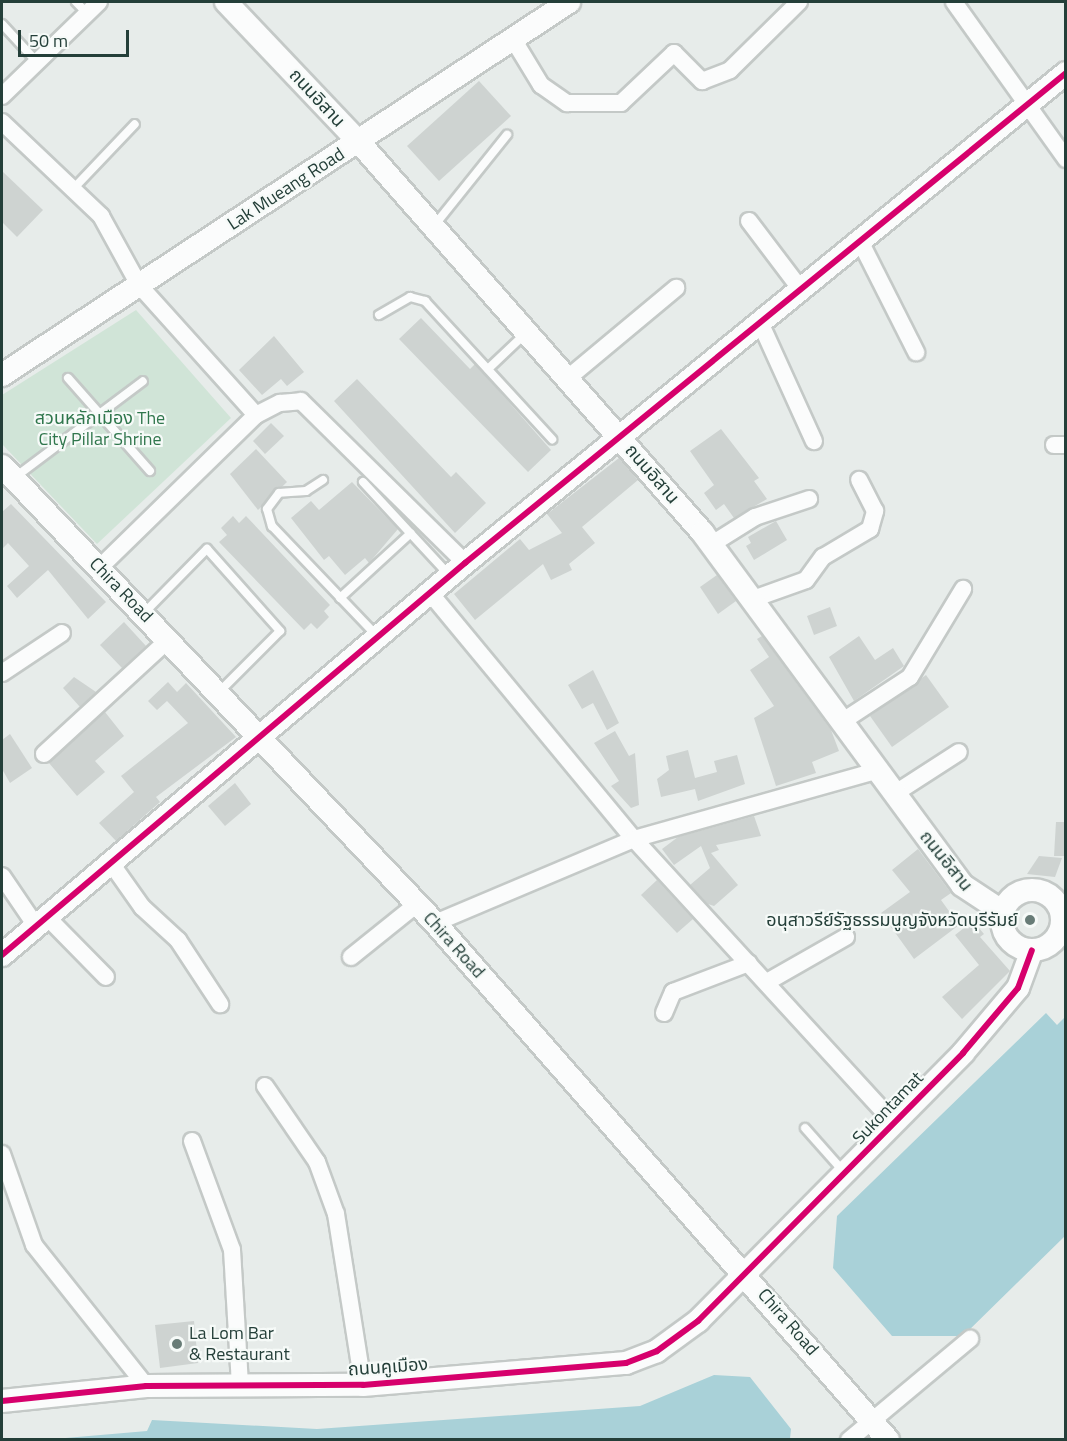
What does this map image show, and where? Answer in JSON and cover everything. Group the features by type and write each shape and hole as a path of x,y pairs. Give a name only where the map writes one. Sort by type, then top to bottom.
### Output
{"street":[{"name":"Lak Mueang Road","path":"2,375 569,2"},
{"path":"513,39 541,85 567,103 621,103 674,53 702,81 730,70 800,2"},
{"name":"ถนนอิสาน","path":"230,3 358,141 712,544 843,721 876,771 962,885 1003,912"},
{"path":"957,3 1029,100 1065,159"},
{"path":"2,96 87,5"},
{"path":"2,955 619,436 799,287 1065,73"},
{"path":"2,122 74,188 111,230 139,285 256,415"},
{"path":"748,221 799,287"},
{"path":"859,239 916,352"},
{"path":"568,378 676,288"},
{"path":"759,320 814,441"},
{"path":"99,568 256,415 280,403 301,401 458,570"},
{"name":"Chira Road","path":"8,472 144,613 435,923 745,1272 888,1440"},
{"path":"753,599 806,580 823,557 870,529 875,511 859,480"},
{"path":"712,544 755,517 809,499"},
{"path":"843,721 910,677 963,589"},
{"path":"431,594 634,839 895,1124"},
{"path":"2,673 62,633"},
{"path":"44,754 168,640"},
{"path":"894,794 958,752"},
{"path":"435,923 634,839 876,771"},
{"path":"111,862 142,907 178,940 220,1004"},
{"path":"2,876 42,921 106,977"},
{"path":"1036,889 1060,906 1064,924 1052,944 1032,950 1006,936 1003,912 1017,892 1036,889"},
{"path":"351,957 417,904"},
{"path":"767,982 846,937"},
{"name":"Sukontamat","path":"745,1272 895,1124 1018,988 1032,950"},
{"path":"664,1013 673,992 749,963"},
{"path":"265,1086 318,1162 336,1214 363,1384"},
{"path":"192,1141 232,1250 240,1386"},
{"path":"2,1157 34,1245 146,1386"},
{"name":"ถนนคูเมือง","path":"2,1401 146,1386 363,1384 626,1363 657,1351 698,1321 745,1272"},
{"path":"849,1440 970,1339"}],"lane":[{"path":"2,24 36,61"},
{"path":"74,188 135,124"},
{"path":"433,226 507,135"},
{"path":"379,315 410,297 425,301 552,439"},
{"path":"488,369 527,332"},
{"path":"68,378 150,471"},
{"path":"8,472 99,414 142,381"},
{"path":"323,480 306,491 279,493 267,509 272,526 378,637"},
{"path":"363,482 411,533 458,570"},
{"path":"340,597 411,533"},
{"path":"144,613 207,549 280,631 219,693"},
{"path":"805,1128 845,1174"}],"green space":[{"name":"สวนหลักเมือง The City Pillar Shrine","path":"136,310 231,418 97,544 2,444 2,395"}],"water":[{"path":"1046,1013 1057,1025 1065,1017 1065,1236 963,1336 892,1336 833,1268 837,1216"},
{"path":"714,1375 750,1377 791,1429 790,1439 54,1439 147,1431 152,1420 317,1429 640,1406"}],"building":[{"path":"479,81 511,116 439,181 407,146"},
{"path":"2,171 43,210 17,237 2,222"},
{"path":"421,318 470,369 475,364 551,450 528,472 399,339"},
{"path":"274,336 304,372 287,386 281,379 262,395 239,370"},
{"path":"357,379 451,477 456,472 486,503 455,533 334,401"},
{"path":"271,423 284,436 265,454 253,441"},
{"path":"721,429 759,478 754,481 767,499 734,518 724,504 716,510 704,493 714,485 690,451"},
{"path":"256,449 287,482 258,510 230,474"},
{"path":"619,458 638,480 582,527 595,543 569,564 572,570 551,580 543,564 475,620 454,594 520,539 529,550 562,533 547,514"},
{"path":"352,482 398,529 369,563 365,558 345,575 329,556 324,560 291,518 311,501 319,510"},
{"path":"11,504 106,602 88,619 48,570 17,598 7,586 29,566 8,543 2,549 2,512"},
{"path":"233,516 239,523 246,516 330,605 324,611 329,617 317,629 311,623 304,630 219,542 227,535 221,528"},
{"path":"776,521 787,540 754,560 746,546 751,543 748,537"},
{"path":"717,575 736,601 718,614 700,587"},
{"path":"830,607 837,626 814,635 807,616"},
{"path":"124,622 146,646 122,668 100,645"},
{"path":"762,636 831,730 839,751 812,762 816,773 776,786 754,718 774,706 750,670 769,657 757,639"},
{"path":"859,636 875,660 893,648 904,666 854,701 829,657"},
{"path":"593,670 619,723 607,730 593,703 582,709 568,685"},
{"path":"926,675 949,707 892,747 870,716"},
{"path":"74,677 96,692 80,707 63,688"},
{"path":"168,682 177,692 186,683 236,737 156,797 160,802 116,841 99,823 134,792 121,776 188,723 167,701 157,710 148,701"},
{"path":"105,712 124,736 95,761 105,772 77,796 49,763"},
{"path":"615,731 629,756 635,753 639,805 631,808 611,786 619,781 594,743"},
{"path":"10,734 32,768 10,783 2,769 2,740"},
{"path":"688,750 695,778 717,772 714,761 737,755 745,784 698,801 695,789 661,797 657,779 669,770 666,756"},
{"path":"235,783 251,804 225,826 208,806"},
{"path":"754,816 761,836 716,845 719,850 711,853 738,885 714,906 708,904 690,885 710,868 701,846 674,865 662,849 678,837"},
{"path":"1056,822 1065,822 1065,856 1054,856"},
{"path":"918,849 951,893 941,900 959,925 914,959 881,913 910,892 892,870"},
{"path":"1039,856 1062,858 1055,877 1027,874"},
{"path":"657,880 693,919 677,933 641,895"},
{"path":"973,921 984,934 980,937 1010,971 962,1019 942,997 979,965 955,935"},
{"name":"La Lom Bar & Restaurant","path":"194,1321 198,1363 160,1368 155,1325"}],"cycle path":[{"path":"2,955 465,563 1066,73"},
{"path":"2,1401 146,1386 363,1385 626,1363 657,1351 698,1321 963,1053 1018,988 1032,950"}],"place":[{"name":"อนุสาวรีย์รัฐธรรมนูญจังหวัดบุรีรัมย์","path":"1030,920"},
{"name":"La Lom Bar & Restaurant","path":"177,1344"}]}
